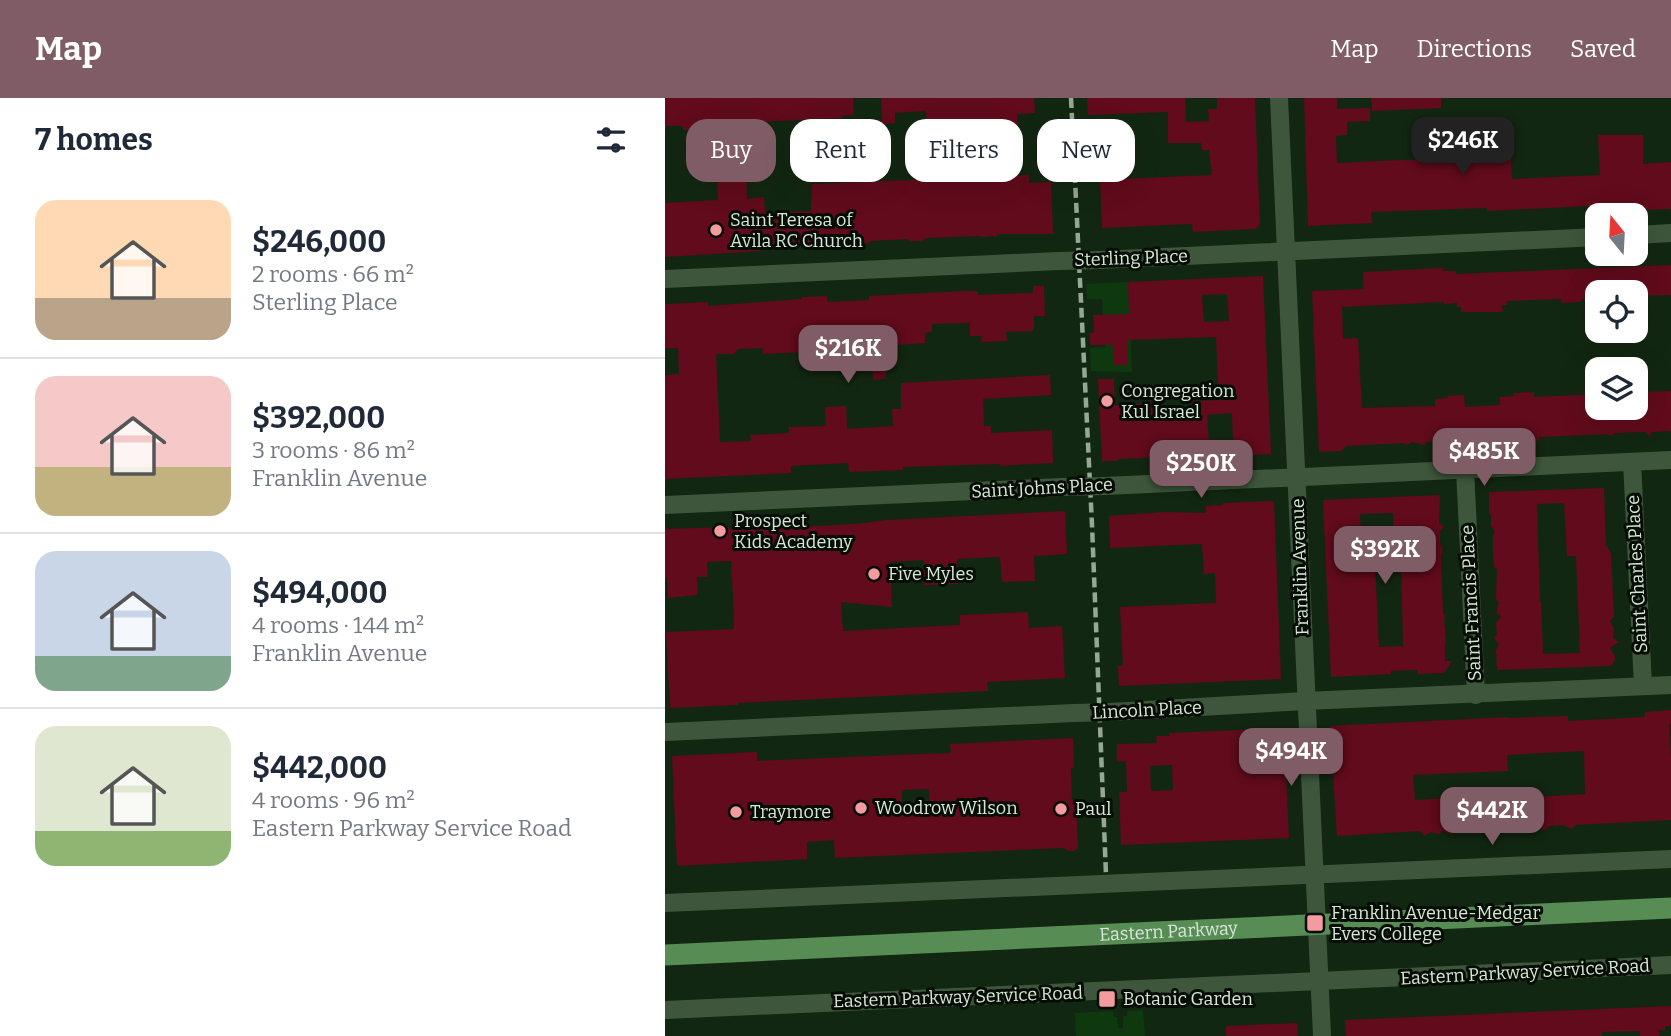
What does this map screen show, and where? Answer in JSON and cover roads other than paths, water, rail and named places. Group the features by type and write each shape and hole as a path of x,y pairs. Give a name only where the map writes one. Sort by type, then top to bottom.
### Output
{"main road":[{"name":"Eastern Parkway","path":"665,955 1671,908"}],"street":[{"name":"Franklin Avenue","path":"1279,98 1322,1036"},
{"path":"1649,234 1671,233"},
{"name":"Sterling Place","path":"665,279 1585,238"},
{"name":"Saint Johns Place","path":"665,505 1671,460"},
{"name":"Saint Charles Place","path":"1632,462 1643,686"},
{"name":"Saint Francis Place","path":"1465,470 1476,695"},
{"name":"Lincoln Place","path":"665,732 1671,685"},
{"path":"665,903 1671,859"},
{"name":"Eastern Parkway Service Road","path":"665,1010 1671,965"}],"railway":[{"path":"1071,98 1106,875"}],"place":[{"name":"Saint Teresa of Avila RC Church","path":"716,230"},
{"name":"Congregation Kul Israel","path":"1107,401"},
{"name":"Prospect Kids Academy","path":"720,531"},
{"name":"Five Myles","path":"874,574"},
{"name":"Woodrow Wilson","path":"861,808"},
{"name":"Paul","path":"1061,809"},
{"name":"Traymore","path":"736,812"},
{"name":"Franklin Avenue-Medgar Evers College","path":"1315,923"},
{"name":"Botanic Garden","path":"1107,999"}]}
